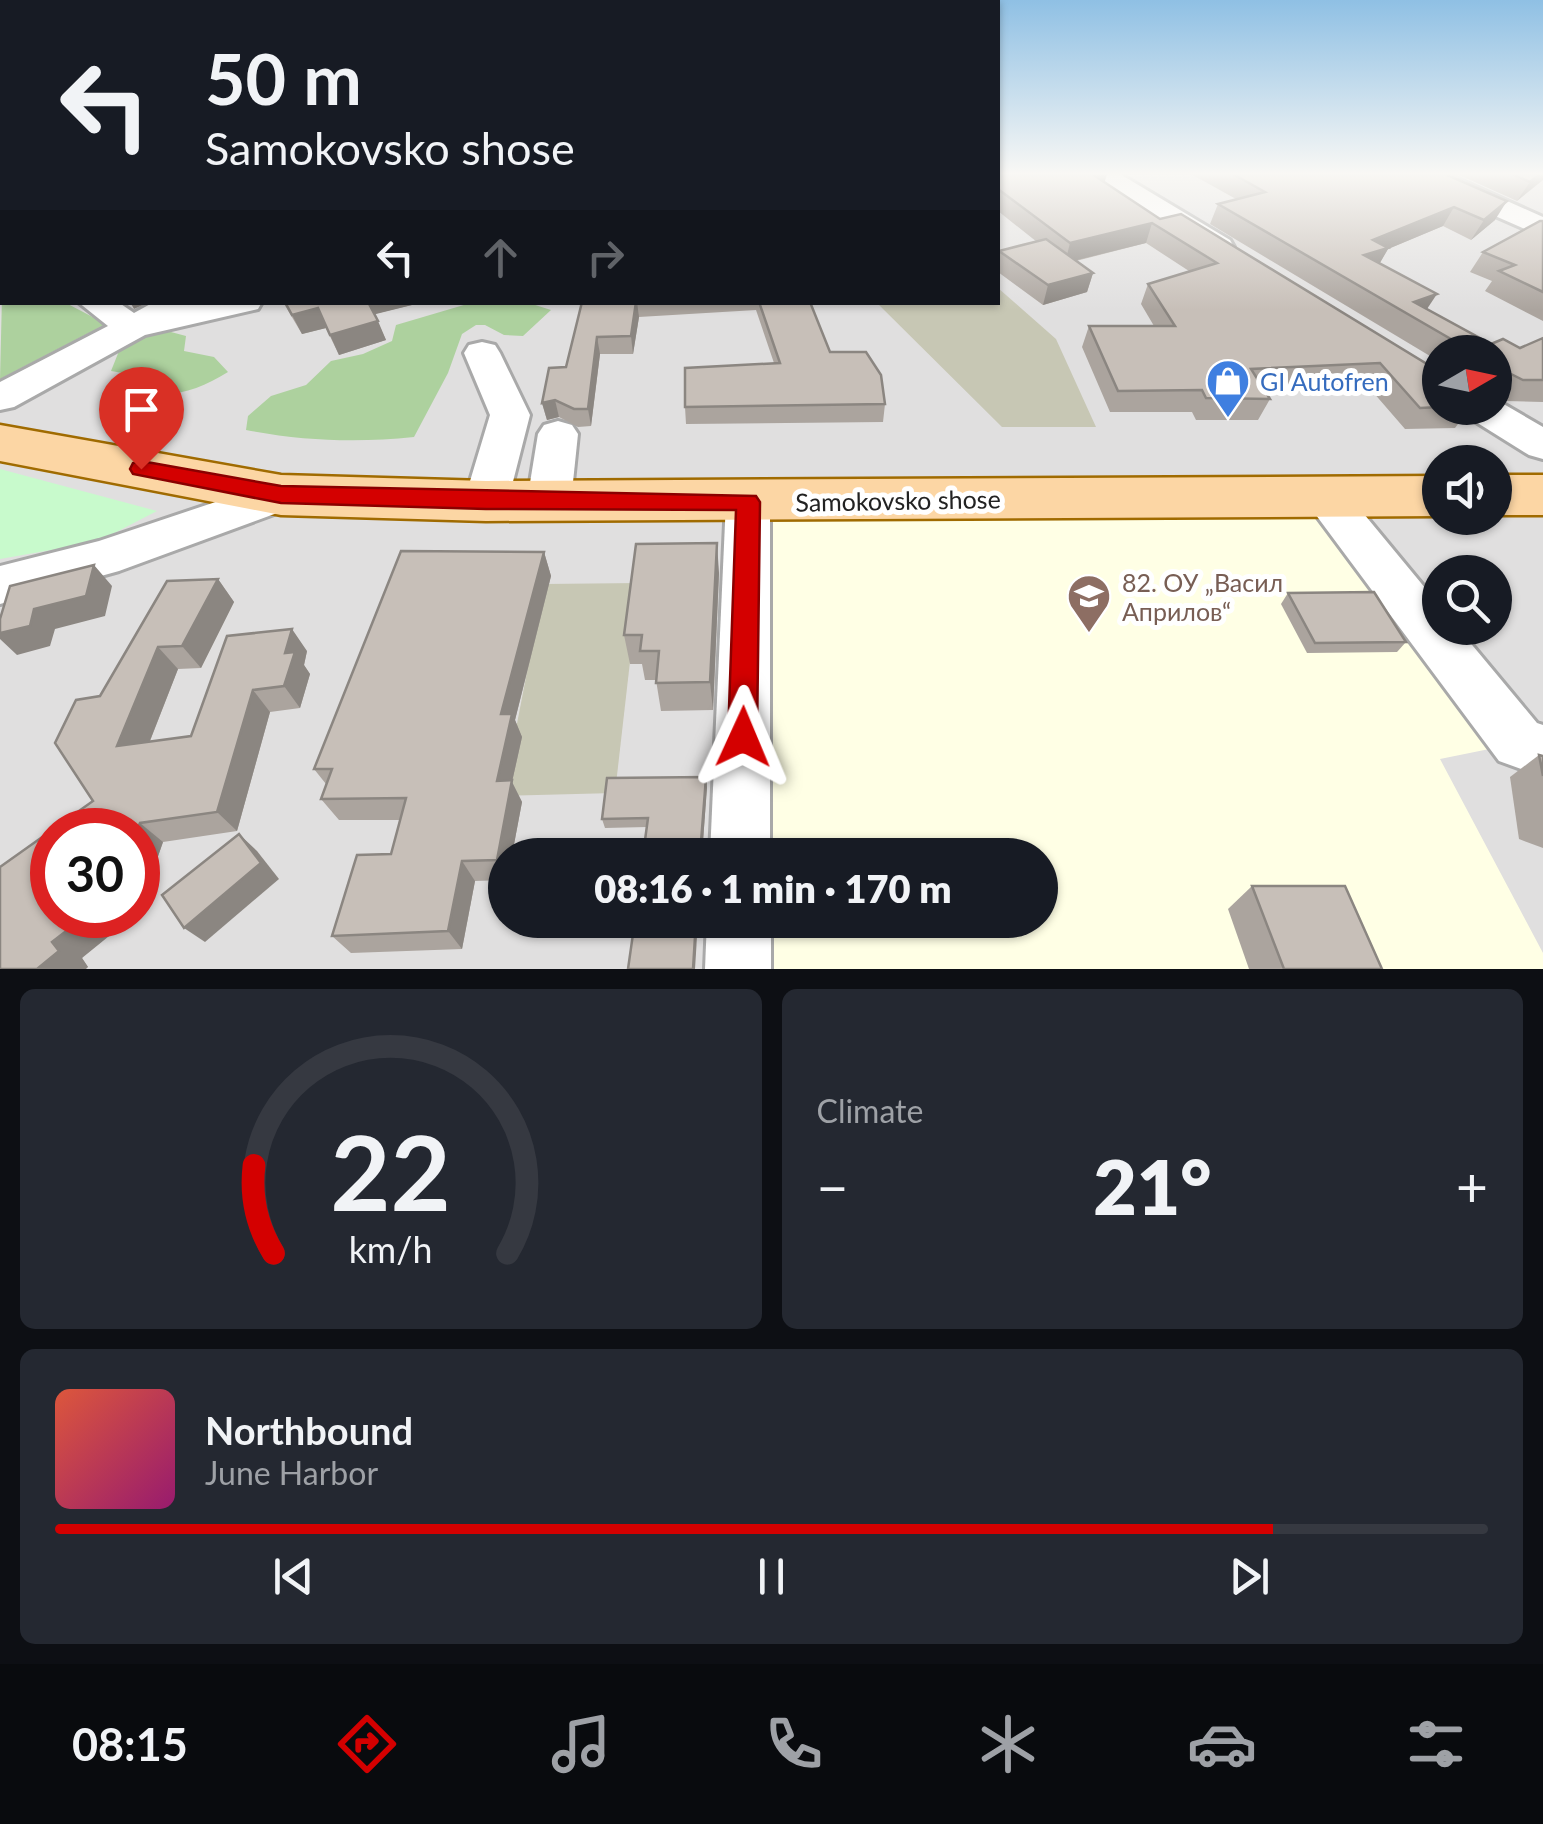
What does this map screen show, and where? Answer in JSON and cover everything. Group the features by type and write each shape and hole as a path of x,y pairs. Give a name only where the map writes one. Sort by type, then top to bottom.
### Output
{"main road":[{"name":"Samokovsko shose","path":"0,443 281,494 486,501 748,502 1422,496"},
{"path":"1512,495 1543,494"}],"street":[{"path":"1174,219 1253,268"},
{"path":"99,305 133,327 232,305"},
{"path":"0,398 174,305"},
{"path":"482,352 510,416 486,501"},
{"path":"1510,425 1543,445"},
{"path":"549,501 558,434"},
{"path":"0,585 103,558 281,494"},
{"path":"1325,496 1519,743 1543,751"},
{"path":"740,838 748,502"},
{"path":"738,969 739,938"}],"shaded area":[{"path":"1000,219 1543,219 1543,969 0,969 0,305 1000,305"},
{"path":"1000,290 1056,339 1096,427 1002,427 879,305 1000,305"},
{"name":"82. ОУ „Васил Априлов“","path":"1325,496 1422,620 1422,645 1442,645 1519,743 1440,759 1543,953 1543,969 738,969 739,938 1058,938 1058,838 740,838 748,501"},
{"path":"639,583 615,793 503,796 544,584"}],"green space":[{"path":"2,305 70,305 106,324 0,379"},
{"path":"464,305 535,305 551,310 523,336 504,335 485,325 476,325 462,334 448,373 414,437 330,440 246,430 248,416 271,396 306,385 331,361 363,354 392,341 396,325"},
{"path":"156,328 186,336 184,351 214,357 228,372 195,389 158,394 146,377 111,371 123,341"},
{"path":"0,469 157,511 97,542 0,559"}],"building":[{"path":"1038,219 1190,219 1422,361 1422,408 1380,363 1251,369 1270,399 1206,398 1202,390 1118,391 1089,326 1175,326 1148,284 1217,263 1152,223 1070,243"},
{"path":"1244,219 1424,219 1373,240 1388,248 1364,255 1437,294 1414,302 1474,335 1444,335"},
{"path":"1540,221 1543,292 1499,271 1515,265 1483,252"},
{"path":"1046,239 1093,273 1048,285 1000,251"},
{"path":"287,305 370,305 378,321 330,335 318,308 292,315"},
{"path":"581,305 636,305 631,336 597,337 588,409 574,409 555,400 542,403 549,368 566,367"},
{"path":"760,305 811,305 830,352 866,352 881,375 885,404 685,407 685,368 780,363"},
{"path":"1543,338 1543,380 1523,380 1512,374 1512,344 1520,348"},
{"path":"717,543 710,682 656,683 659,651 640,651 642,635 624,635 636,544"},
{"path":"401,551 544,552 501,714 512,714 497,781 512,780 501,838 488,838 488,860 462,861 448,931 332,936 357,855 391,854 406,798 321,799 332,769 314,769"},
{"path":"94,565 86,596 34,609 30,626 0,633 10,586"},
{"path":"218,579 182,646 158,647 117,746 191,736 227,636 292,629 285,653 295,652 284,686 253,690 217,812 160,820 160,808 83,808 93,801 55,743 76,700 100,696 167,581"},
{"path":"1374,592 1406,642 1315,643 1288,593"},
{"path":"706,777 701,838 645,838 648,818 602,819 607,778"},
{"path":"239,834 261,863 184,928 162,895"},
{"path":"30,846 30,938 57,938 52,942 59,951 37,969 0,969 0,867"},
{"path":"1252,886 1345,886 1382,969 1284,969"},
{"path":"632,938 695,938 693,969 628,969"}],"place":[{"name":"GI Autofren","path":"1228,419"},
{"name":"82. ОУ „Васил Априлов“","path":"1089,634"}],"route":[{"path":"141,469 281,494 486,501 748,502 743,737"}]}
